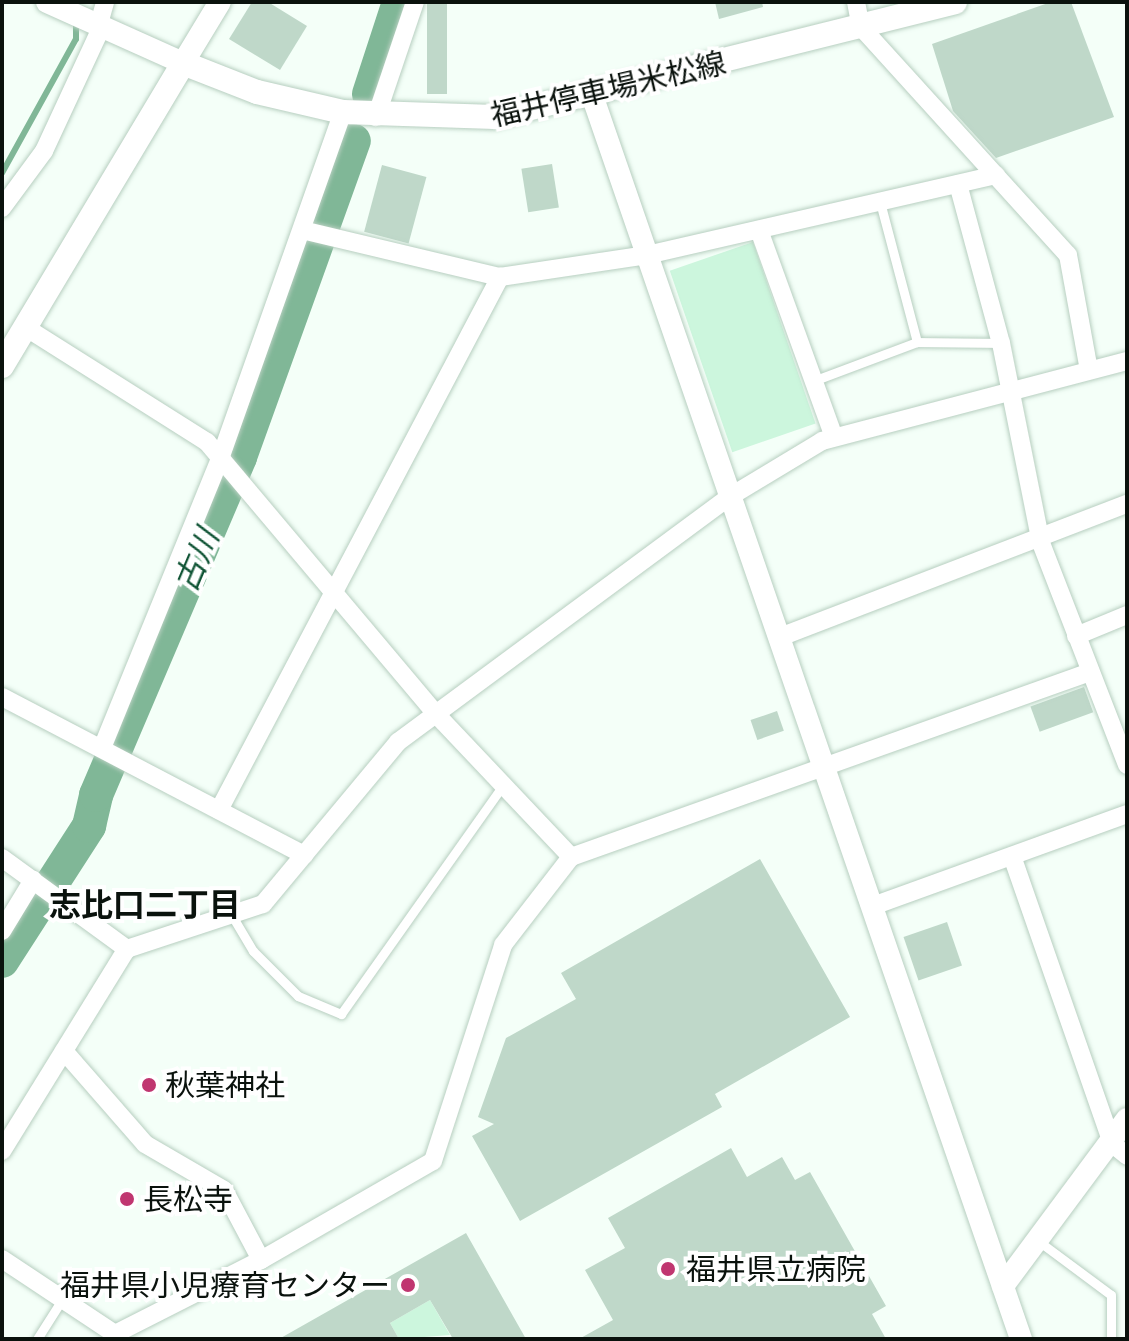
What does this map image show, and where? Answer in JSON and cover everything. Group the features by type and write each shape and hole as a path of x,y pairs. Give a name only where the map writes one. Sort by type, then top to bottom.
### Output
{"main road":[{"name":"福井停車場米松線","path":"183,63 257,92 343,112 376,117 495,117 593,98 955,2"},
{"path":"2,366 183,63"}],"street":[{"path":"47,2 99,28 183,63 220,2"},
{"path":"2,208 44,151 99,28 105,2"},
{"path":"376,117 415,2"},
{"path":"856,2 861,27 1068,255 1089,370"},
{"path":"593,98 1022,1337"},
{"path":"102,748 221,456 343,112"},
{"path":"302,230 500,277 647,255 996,175"},
{"path":"958,184 1001,343 1041,543 1127,765"},
{"path":"759,230 834,437"},
{"path":"219,810 337,593 500,277"},
{"path":"25,327 221,456 436,714 571,857"},
{"path":"2,1151 127,949 263,904 398,742 731,496 834,437 1127,361"},
{"path":"780,637 1041,543 1127,504"},
{"path":"1076,636 1127,615"},
{"path":"2,1259 63,1298 113,1336 261,1260 433,1161 503,945 571,857 1090,672"},
{"path":"2,697 304,855"},
{"path":"873,906 1127,814"},
{"path":"1012,856 1116,1146"},
{"path":"2,858 127,949"},
{"path":"2,931 33,880"},
{"path":"64,1051 145,1144 224,1190 261,1260"},
{"path":"1003,1286 1037,1240 1116,1146 1127,1119"}],"lane":[{"path":"880,202 917,342"},
{"path":"813,381 917,342 1001,343"},
{"path":"231,914 253,951 298,996 341,1014 503,785"},
{"path":"1037,1240 1111,1295 1111,1339"},
{"path":"37,1339 63,1298"}],"green space":[{"path":"753,242 816,424 732,452 670,271"},
{"path":"430,1300 450,1335 399,1339 390,1323"}],"building":[{"path":"252,2 268,2 307,26 280,70 229,39"},
{"path":"427,2 447,2 447,94 427,94"},
{"path":"715,2 762,2 763,7 719,19"},
{"path":"1051,2 1071,2 1114,117 996,158 953,111 932,44"},
{"path":"552,164 559,207 528,212 521,169"},
{"path":"382,165 426,177 409,244 364,232"},
{"path":"1084,687 1093,712 1040,732 1030,706"},
{"path":"777,711 784,731 757,740 751,720"},
{"path":"760,859 850,1017 715,1094 722,1107 520,1221 472,1136 494,1124 478,1117 506,1038 576,999 561,973"},
{"path":"947,922 962,965 918,980 904,937"},
{"path":"731,1148 747,1177 782,1157 795,1180 810,1172 886,1306 872,1314 886,1339 579,1339 613,1320 585,1270 625,1248 608,1218"},
{"path":"466,1233 526,1339 453,1339 430,1300 390,1323 399,1339 279,1339"}],"waterway":[{"name":"古川","path":"369,94 399,2"},
{"path":"2,173 76,39 76,22"},
{"name":"古川","path":"2,961 89,826 96,795 240,457 354,141"}],"place":[{"name":"秋葉神社","path":"149,1085"},
{"name":"長松寺","path":"127,1199"},
{"name":"福井県立病院","path":"668,1269"},
{"name":"福井県小児療育センター","path":"408,1285"}],"district":[{"name":"志比口二丁目","path":"145,904"}]}
